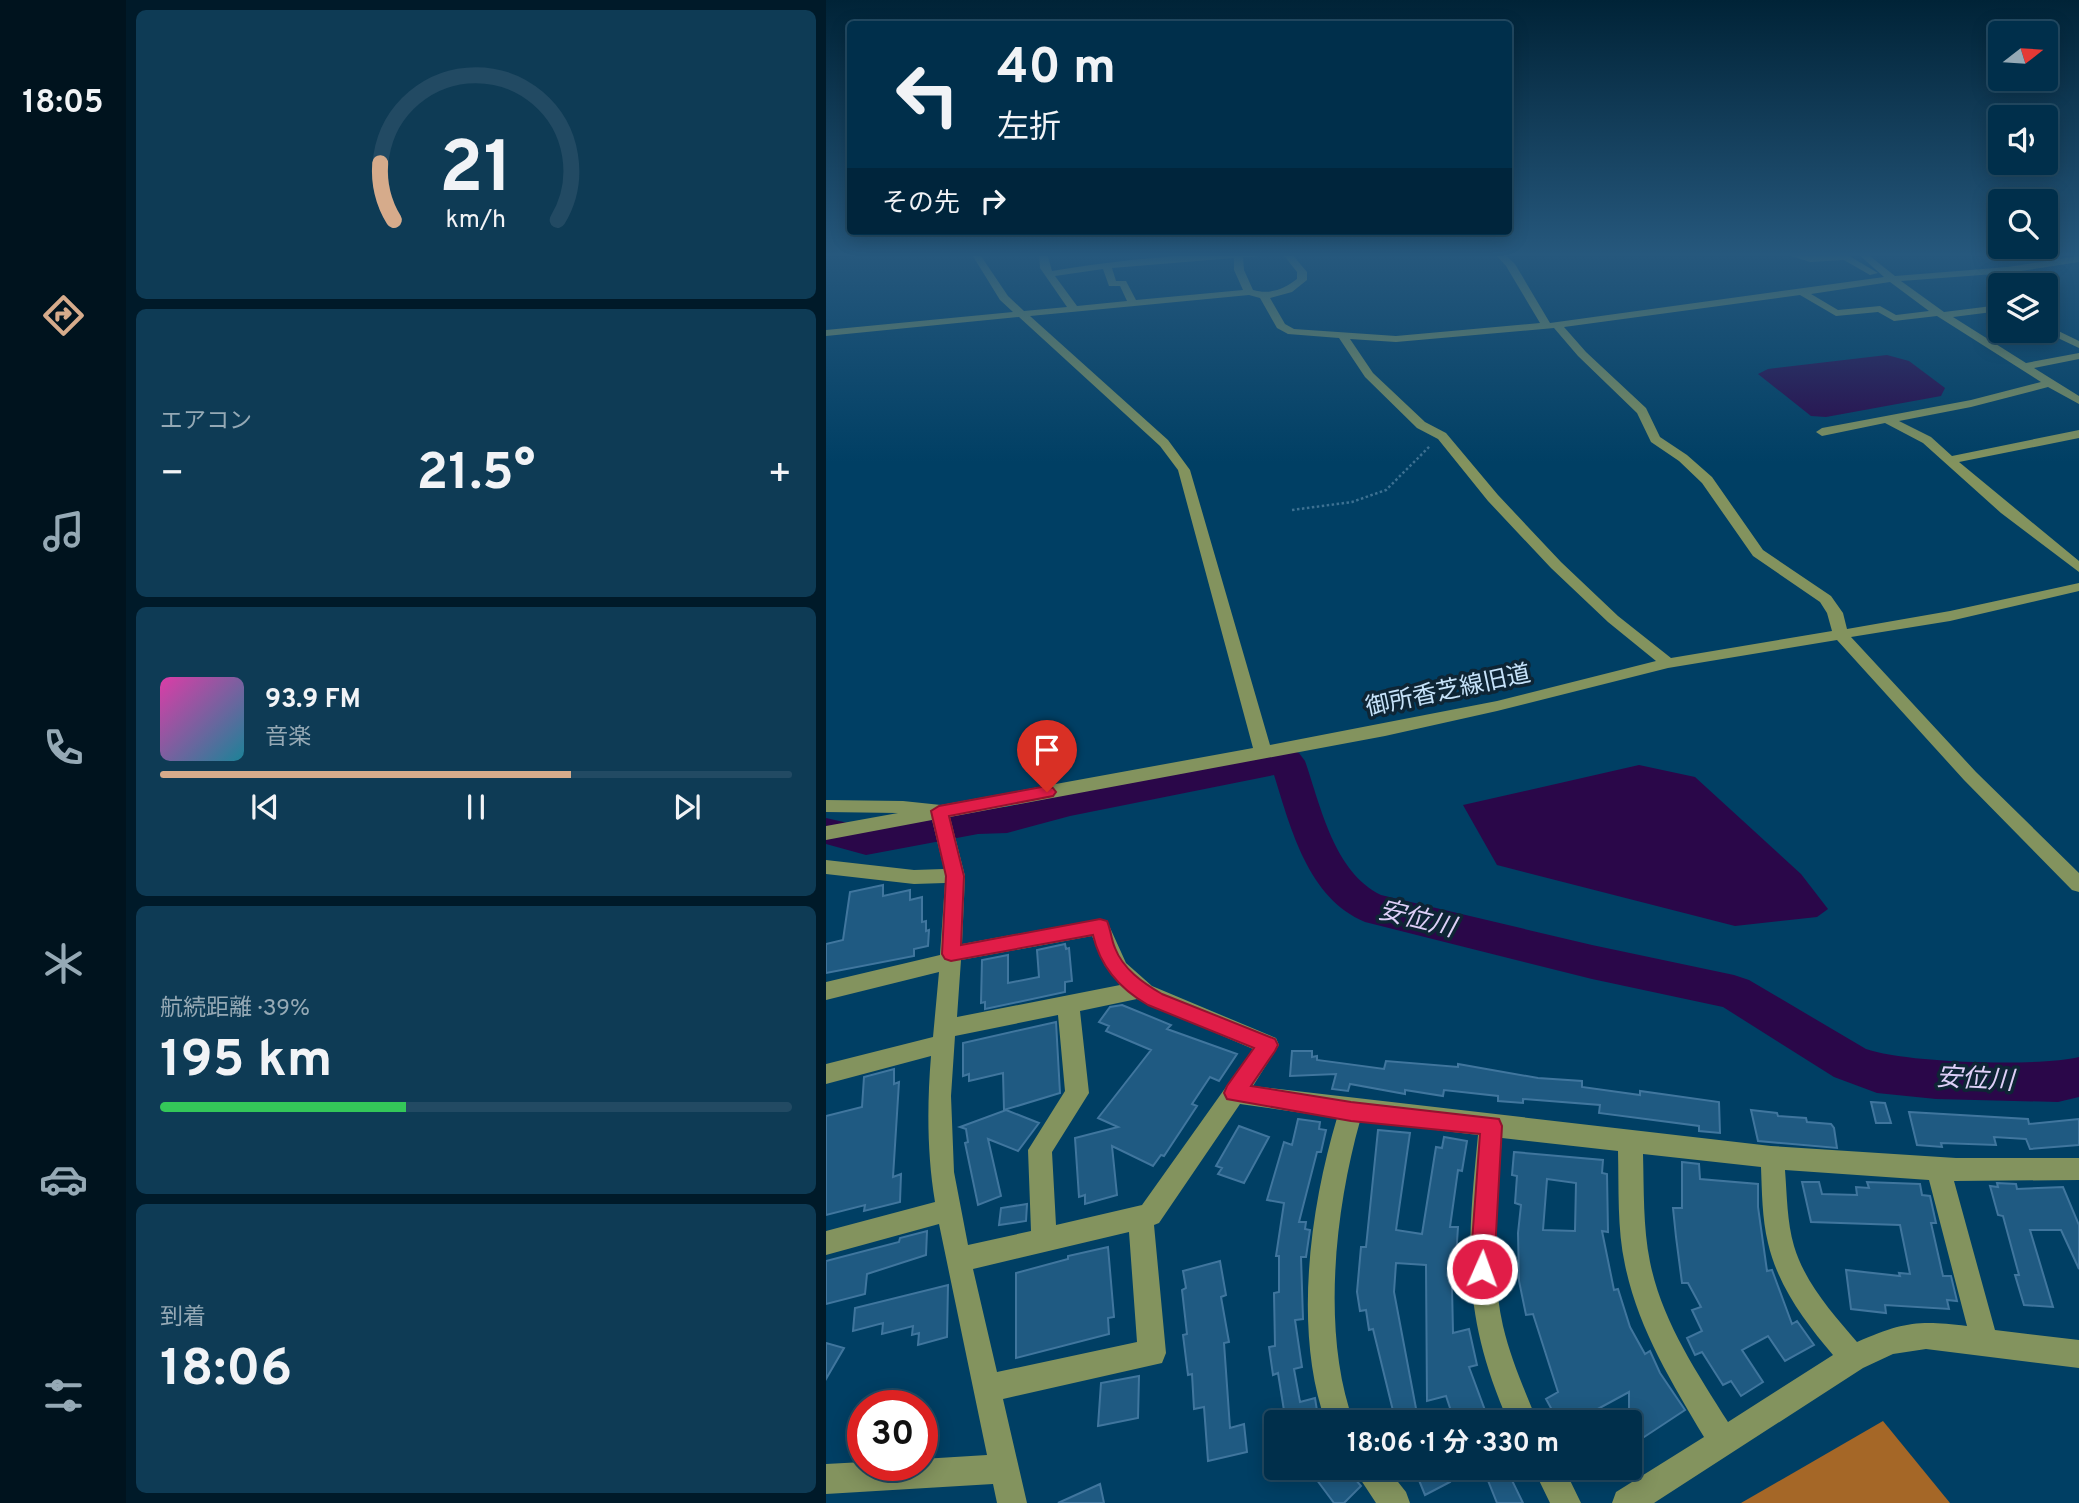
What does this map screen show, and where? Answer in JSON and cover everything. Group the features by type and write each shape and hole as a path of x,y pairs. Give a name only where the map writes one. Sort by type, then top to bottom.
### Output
{"street":[{"path":"826,333 933,323"},
{"path":"1031,323 1164,443 1184,470 1264,752"},
{"path":"1279,323 1286,330 1343,337 1396,339 1569,323"},
{"path":"1954,323 2079,401"},
{"path":"1552,325 1642,411 1655,439 1683,458 1707,480 1758,552 1826,599 1835,613 1841,635 1970,776 2079,885"},
{"path":"2058,334 2079,345"},
{"path":"1343,337 1369,374 1421,425 1443,436 1502,508 1556,565 1613,619 1668,663"},
{"path":"2024,367 2079,356"},
{"path":"1822,432 1888,420 2049,383"},
{"path":"1888,420 1927,440 2006,510 2079,568"},
{"path":"1951,460 2079,434"},
{"name":"御所香芝線旧道","path":"826,833 888,821 940,815 1446,718 1668,663 1950,616 2079,587"},
{"path":"826,806 903,807 940,815 947,839 955,876 939,1140 958,1260 1012,1503"},
{"path":"826,867 915,877 955,876"},
{"path":"826,992 951,957 1100,926 1105,948 1116,968 1139,990 1268,1045 1150,1215 958,1260"},
{"path":"826,1074 944,1037 1068,1004 1139,990"},
{"path":"1044,1240 1040,1150 1077,1093 1068,1004"},
{"path":"1235,1093 1351,1111 1772,1159 1938,1167 2079,1169"},
{"path":"1336,1410 1328,1375 1321,1319 1322,1266 1329,1192 1351,1111"},
{"path":"1491,1126 1482,1242 1483,1288 1497,1356 1519,1410"},
{"path":"1630,1142 1634,1244 1652,1316 1724,1443"},
{"path":"1772,1159 1781,1242 1790,1270 1821,1321 1853,1358"},
{"path":"1938,1167 1985,1342"},
{"path":"826,1243 948,1210"},
{"path":"987,1388 1152,1353 1141,1217"},
{"path":"1627,1503 1853,1358 1908,1337 1926,1335 2079,1354"},
{"path":"826,1479 1006,1469"},
{"path":"1377,1480 1395,1503"},
{"path":"1554,1480 1566,1503"}],"path":[{"path":"1292,510 1352,502 1386,490 1443,436"}],"shaded area":[{"path":"1887,355 1909,361 1945,388 1941,396 1826,417 1811,416 1758,374 1768,369"},
{"path":"1639,765 1695,777 1801,874 1828,909 1817,917 1735,926 1497,865 1463,805"},
{"path":"1883,1421 1950,1503 1741,1503"}],"building":[{"path":"883,885 883,896 910,890 910,900 922,897 922,922 926,921 926,931 929,930 928,946 914,949 914,956 826,973 826,944 843,940 850,892"},
{"path":"1065,944 1066,949 1069,948 1072,981 1065,982 1065,992 985,1009 985,1002 981,1003 982,960 1008,955 1008,983 1039,977 1037,950"},
{"path":"1122,1005 1171,1025 1167,1029 1237,1054 1219,1081 1210,1077 1192,1104 1197,1106 1164,1156 1161,1155 1153,1166 1112,1146 1117,1195 1085,1204 1085,1195 1079,1197 1075,1138 1118,1127 1098,1118 1151,1050 1106,1031 1109,1026 1099,1022 1110,1007"},
{"path":"1056,1022 1060,1093 1004,1110 1003,1073 969,1081 969,1074 963,1076 963,1043"},
{"path":"1292,1051 1312,1051 1312,1057 1317,1056 1317,1060 1384,1069 1386,1061 1458,1067 1458,1064 1538,1078 1582,1081 1582,1087 1640,1095 1640,1091 1719,1102 1720,1133 1699,1131 1699,1126 1599,1113 1600,1105 1523,1099 1523,1103 1498,1101 1498,1096 1444,1090 1443,1096 1405,1090 1405,1094 1350,1084 1348,1091 1332,1089 1336,1074 1290,1076"},
{"path":"894,1069 894,1084 899,1082 893,1177 901,1174 900,1202 864,1211 865,1205 826,1215 826,1116 862,1107 864,1077"},
{"path":"1871,1102 1885,1103 1891,1123 1876,1123"},
{"path":"1006,1110 1039,1123 1018,1151 988,1139 1001,1196 978,1205 965,1143 968,1142 966,1129 960,1127"},
{"path":"1751,1110 1806,1118 1807,1122 1831,1124 1837,1148 1758,1141"},
{"path":"1909,1112 2028,1119 2029,1124 2079,1119 2079,1145 2030,1149 2026,1139 1994,1137 1996,1145 1917,1145"},
{"path":"1298,1119 1320,1122 1319,1129 1326,1130 1321,1152 1317,1152 1299,1222 1306,1222 1305,1229 1310,1230 1306,1257 1301,1257 1303,1319 1295,1320 1302,1367 1294,1369 1300,1402 1315,1398 1317,1410 1284,1410 1278,1373 1273,1375 1269,1347 1275,1346 1274,1293 1279,1292 1279,1256 1276,1256 1284,1203 1267,1200 1284,1142 1292,1145"},
{"path":"1239,1126 1269,1137 1244,1183 1218,1174 1222,1168 1216,1166"},
{"path":"1378,1130 1410,1133 1396,1230 1422,1234 1436,1147 1442,1148 1444,1137 1467,1141 1462,1171 1458,1170 1450,1227 1458,1227 1452,1287 1453,1333 1469,1329 1477,1365 1469,1367 1485,1410 1451,1410 1446,1396 1427,1401 1426,1265 1396,1263 1394,1292 1416,1410 1393,1410 1373,1329 1369,1330 1366,1310 1360,1311 1357,1292 1361,1247 1366,1247"},
{"path":"1514,1152 1603,1160 1602,1173 1607,1174 1608,1232 1602,1231 1614,1290 1618,1289 1630,1327 1645,1354 1650,1351 1660,1373 1685,1410 1642,1438 1642,1410 1629,1410 1629,1392 1596,1410 1552,1410 1546,1399 1558,1392 1533,1314 1526,1315 1519,1281 1518,1233 1521,1205 1515,1203 1517,1176 1512,1175","holes":["1547,1179 1576,1183 1575,1231 1543,1230"]},
{"path":"1682,1162 1699,1164 1700,1179 1758,1184 1758,1207 1767,1271 1772,1270 1792,1324 1797,1321 1814,1345 1785,1361 1768,1336 1742,1350 1763,1382 1741,1396 1731,1381 1723,1385 1702,1352 1695,1355 1687,1338 1702,1331 1692,1310 1701,1307 1688,1283 1682,1283 1676,1237 1673,1208 1682,1208"},
{"path":"1802,1182 1819,1182 1822,1194 1857,1195 1856,1187 1869,1188 1867,1182 1920,1184 1922,1195 1930,1196 1936,1223 1931,1223 1943,1276 1951,1276 1957,1301 1947,1300 1949,1309 1885,1305 1886,1313 1851,1309 1846,1270 1900,1276 1899,1273 1910,1274 1900,1225 1811,1222"},
{"path":"1997,1183 2016,1184 2017,1189 2063,1187 2079,1225 2079,1269 2061,1230 2030,1230 2053,1307 2024,1305 2003,1216 1998,1215 1990,1186 1998,1187"},
{"path":"1027,1204 1026,1221 999,1225 1001,1208"},
{"path":"927,1231 926,1255 867,1274 865,1294 826,1304 826,1261 899,1242 900,1238"},
{"path":"1108,1247 1114,1317 1108,1318 1109,1334 1016,1358 1016,1273 1068,1259 1068,1256"},
{"path":"1220,1261 1226,1295 1221,1297 1229,1342 1224,1343 1230,1428 1244,1424 1247,1452 1208,1461 1204,1407 1194,1409 1192,1374 1188,1375 1183,1335 1187,1334 1182,1290 1186,1288 1183,1271"},
{"path":"948,1285 947,1337 918,1345 919,1333 912,1335 913,1326 882,1334 883,1323 853,1331 855,1308"},
{"path":"826,1343 844,1348 826,1379"},
{"path":"1139,1376 1138,1418 1098,1426 1101,1383"},
{"path":"1317,1480 1356,1480 1361,1486 1344,1503 1334,1503"},
{"path":"1419,1480 1449,1480 1450,1482 1425,1495"},
{"path":"1488,1480 1512,1480 1523,1503 1497,1503"},
{"path":"1100,1484 1104,1503 1058,1503"}],"waterway":[{"name":"安位川","path":"826,831 866,841 978,821 1007,820 1070,803 1287,761 1312,832 1328,867 1353,898 1379,911 1592,962 1734,992 1850,1063 1877,1073 1936,1079 2058,1082 2079,1077"}],"route":[{"path":"1047,792 939,811 955,876 951,954 1100,926 1105,948 1116,968 1139,990 1268,1045 1235,1093 1351,1111 1491,1126 1482,1269"}]}
